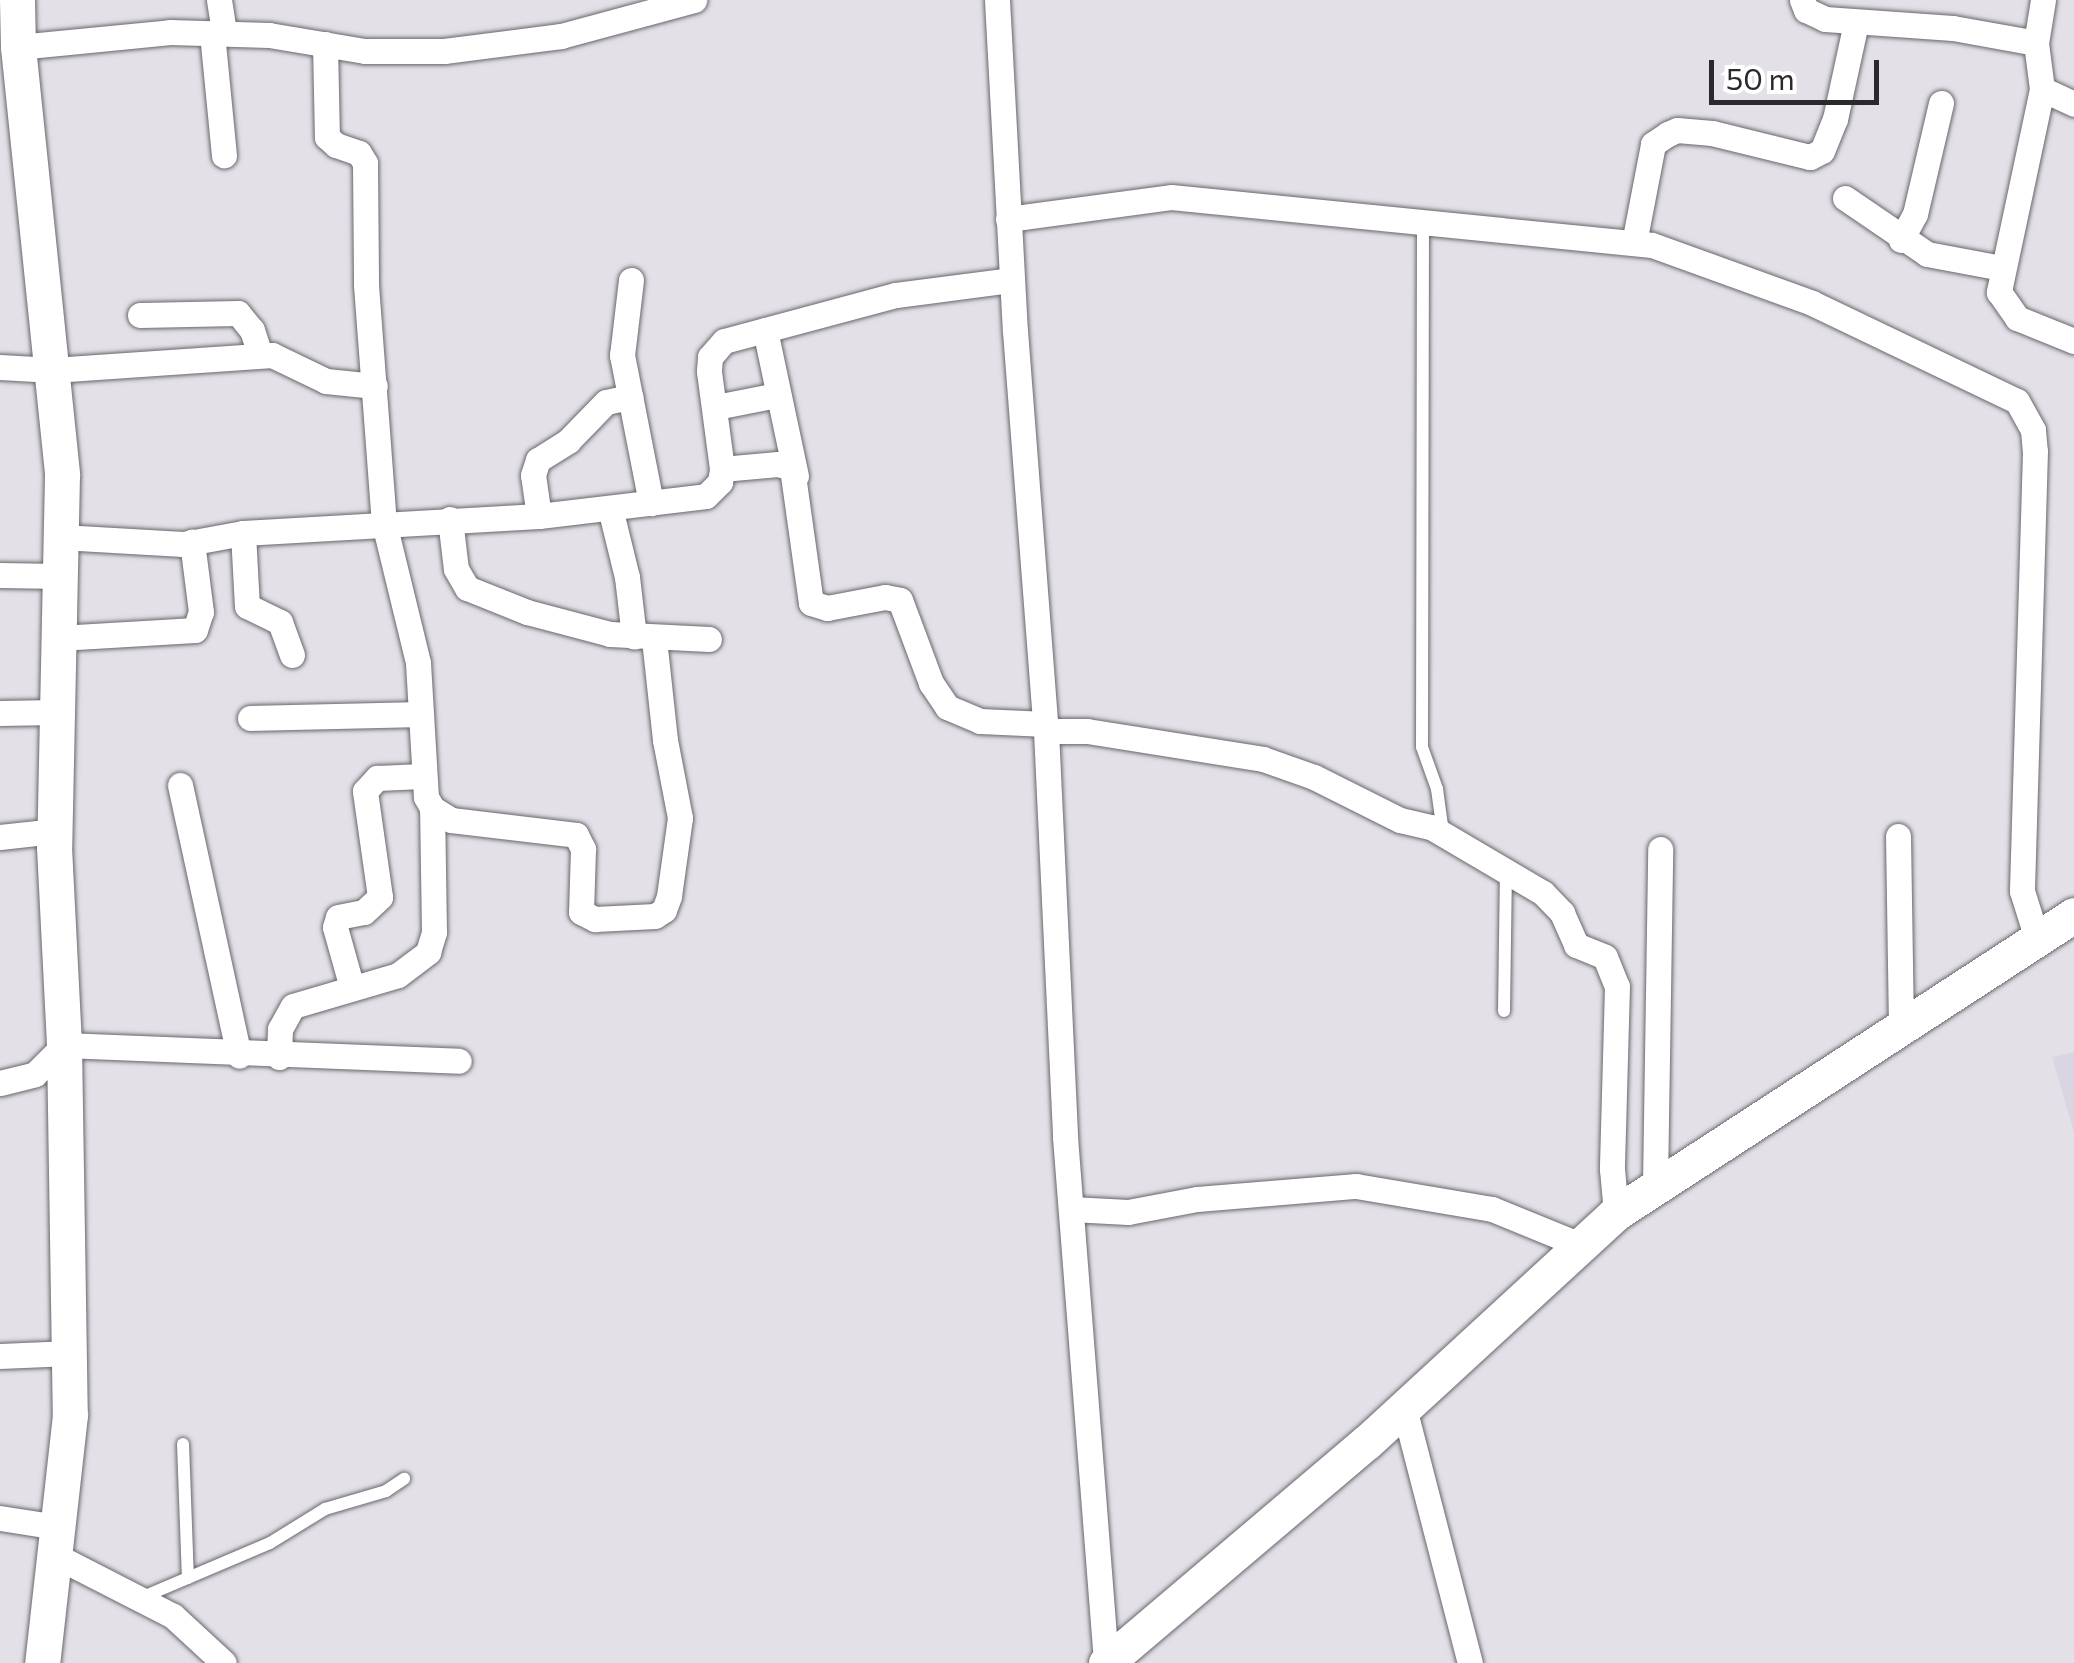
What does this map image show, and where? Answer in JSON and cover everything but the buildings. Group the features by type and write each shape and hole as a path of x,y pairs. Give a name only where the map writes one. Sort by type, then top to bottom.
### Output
{"street":[{"path":"18,0 18,47 62,475 54,831 64,1046 70,1415 42,1663"},
{"path":"219,0 224,156"},
{"path":"18,47 170,32 218,33 390,52 500,46 586,30 694,0"},
{"path":"997,0 1012,280 1046,728 1070,1208 1120,1658"},
{"path":"1933,26 1936,0"},
{"path":"2043,0 2036,43 2042,89 1999,292 2010,313 2074,341"},
{"path":"1810,5 2036,43"},
{"path":"1634,243 1650,157 1677,130 1733,136 1795,156 1810,157 1822,151 1869,15"},
{"path":"279,1056 280,1029 293,1006 409,970 433,942 432,808 422,776 413,632 398,591 384,522 365,256 365,163 358,153 336,145 327,136 325,44"},
{"path":"2042,89 2074,104"},
{"path":"1901,240 1915,214 1941,103"},
{"path":"1008,219 1171,196 1665,248 1812,303 2017,402 2033,430 2035,451 2022,891 2037,939"},
{"path":"1845,198 1901,240 1939,258 2002,268"},
{"path":"631,280 622,346 652,503"},
{"path":"61,537 192,542 243,533 384,522 538,516 706,496 720,482 722,469 709,371 714,348 724,340 918,290 1012,280"},
{"path":"140,316 238,313 252,330 260,355"},
{"path":"765,330 796,476 811,604 827,608 885,597 900,600 906,606 930,683 947,707 980,721 1087,731 1251,756 1314,776 1400,820 1443,834 1543,892 1562,913 1570,938 1604,957 1617,986 1612,1170 1616,1213"},
{"path":"0,367 53,370 260,355 283,358 326,382 375,386"},
{"path":"716,407 777,395"},
{"path":"538,516 533,475 538,460 568,440 606,402 630,396"},
{"path":"722,469 785,464 796,476"},
{"path":"432,808 451,820 576,836 582,842 580,904 586,916 655,916 664,910 680,818 644,638 610,508"},
{"path":"450,519 456,568 467,588 527,612 644,638 709,639"},
{"path":"243,533 247,606 280,622 292,655"},
{"path":"59,638 195,630 201,612 192,542"},
{"path":"0,575 60,576"},
{"path":"0,713 57,712"},
{"path":"250,718 421,714"},
{"path":"352,988 335,928 338,916 364,912 380,897 365,791 377,778 422,776"},
{"path":"180,785 240,1056"},
{"path":"0,837 54,831"},
{"path":"1898,836 1901,1026"},
{"path":"1655,1184 1660,849"},
{"path":"1120,1658 1404,1408 1616,1213 1655,1184 2074,915"},
{"path":"0,1083 35,1074 64,1046 240,1056 459,1061"},
{"path":"1070,1208 1128,1212 1198,1198 1356,1186 1442,1204 1492,1209 1580,1246"},
{"path":"0,1356 70,1353"},
{"path":"1404,1408 1470,1663"},
{"path":"0,1518 56,1541 173,1616 224,1663"}],"lane":[{"path":"1423,224 1422,748 1437,789 1443,834"},
{"path":"1504,1011 1506,870"},
{"path":"183,1444 188,1578"},
{"path":"143,1598 270,1543 326,1510 386,1491 404,1479"}],"shaded area":[{"path":"2074,1052 2074,1133 2052,1057"}]}
